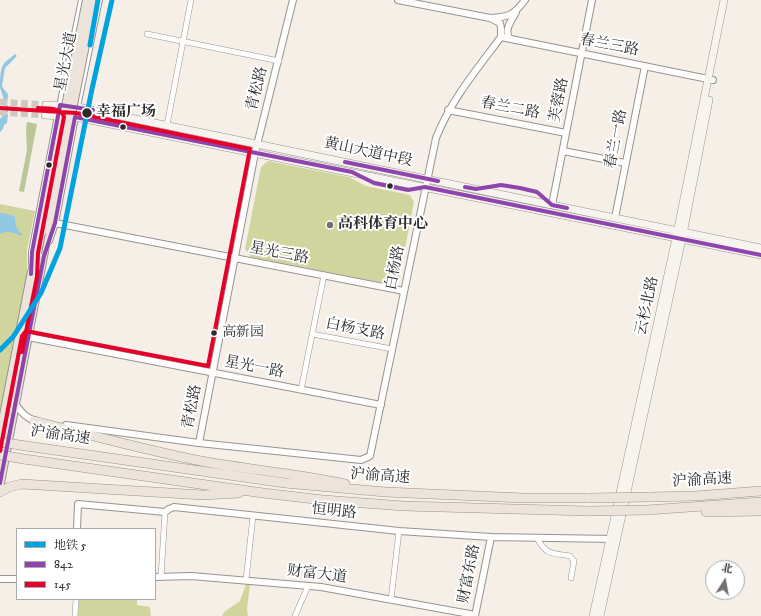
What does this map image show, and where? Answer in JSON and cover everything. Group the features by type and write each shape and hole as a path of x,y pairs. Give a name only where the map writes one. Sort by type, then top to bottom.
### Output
{"highway":[{"path":"34,421 168,454 208,462 309,476 386,492"},
{"name":"沪渝高速","path":"0,442 285,483 386,492 524,498 589,498 695,496 761,491"},
{"name":"沪渝高速","path":"0,455 263,493 323,500 404,506 588,511 681,509 761,502"},
{"path":"0,492 9,487 22,484 203,495 263,493"},
{"path":"681,509 710,512 761,511"}],"main road":[{"name":"星光大道","path":"0,483 16,405 40,254 87,0"},
{"name":"星光大道","path":"0,436 31,276 48,230 94,0"},
{"name":"云杉北路","path":"593,616 613,540 679,239 724,0"},
{"name":"云杉北路","path":"710,79 729,0"},
{"name":"黄山大道中段","path":"46,104 77,107 167,125 761,248"},
{"name":"黄山大道中段","path":"45,115 75,117 256,152 761,255"},
{"name":"云杉北路","path":"600,616 613,540"}],"street":[{"path":"31,276 32,252 82,0"},
{"path":"40,254 55,223 99,0"},
{"path":"167,125 191,0"},
{"name":"青松路","path":"34,421 199,443 256,152 293,0"},
{"path":"398,0 490,18 500,23 502,29 501,37"},
{"path":"490,18 511,15 525,0"},
{"name":"芙蓉路","path":"552,205 592,0"},
{"path":"509,38 507,35 507,30 517,10"},
{"path":"147,34 279,61"},
{"name":"春兰三路","path":"501,37 710,79"},
{"name":"白杨路","path":"199,443 361,460 370,456 436,138 448,110 501,37"},
{"name":"春兰一路","path":"615,218 645,66"},
{"name":"春兰二路","path":"448,110 566,133"},
{"path":"563,151 625,163"},
{"name":"星光三路","path":"55,223 404,291"},
{"path":"302,390 324,275"},
{"name":"白杨支路","path":"312,334 392,349"},
{"name":"星光一路","path":"28,337 381,405"},
{"path":"16,405 22,414 34,421"},
{"name":"恒明路","path":"77,528 78,504 165,512 174,507 399,531 491,537 613,540"},
{"path":"158,577 165,512"},
{"path":"246,580 253,516"},
{"path":"391,600 399,531"},
{"name":"财富东路","path":"475,615 491,537"},
{"path":"537,538 542,548 550,552 570,556 574,561 571,578"},
{"name":"财富大道","path":"158,577 191,576 308,586 475,615"},
{"path":"0,580 16,579"},
{"path":"294,616 308,586"},
{"path":"75,616 76,600"}],"green space":[{"path":"27,122 37,124 24,192 19,191 27,150"},
{"name":"高科体育中心","path":"268,161 349,177 366,186 410,195 414,202 399,280 394,285 251,257 245,249 261,167"},
{"path":"0,204 35,211 27,250 27,278 0,419"},
{"path":"246,584 250,584 247,609 248,616 222,616 224,612 240,601"},
{"path":"79,600 137,600 137,605 150,607 151,616 78,616"}],"water":[{"path":"15,54 17,56 5,68 2,86 8,94 7,105 10,108 7,113 7,123 0,132 0,119 4,115 6,107 0,87 1,70 4,63"},
{"path":"0,213 15,217 16,227 22,236 9,232 0,234"}],"tunnel":[{"path":"0,102 46,105"},
{"path":"0,112 45,115"}],"metro line":[{"name":"5","path":"90,45 98,0"},
{"name":"5","path":"0,350 13,337 41,293 60,248 92,89 112,0"}],"transit line":[{"name":"842","path":"31,274 32,252 60,105 93,110"},
{"name":"145","path":"0,108 76,113 250,149 208,366 26,331 22,336 0,451"},
{"name":"145","path":"22,352 37,277 38,253 64,117 63,114 57,110 38,108"},
{"name":"842","path":"0,483 44,256 55,223 75,117 352,172 374,183 408,190 425,187 761,255"},
{"name":"842","path":"345,162 438,181"},
{"name":"842","path":"465,187 476,189 501,185 520,188 537,192 552,205 567,208"}],"place":[{"name":"幸福广场","path":"87,113"},
{"name":"高科体育中心","path":"330,225"},
{"name":"高新园","path":"214,333"}]}
